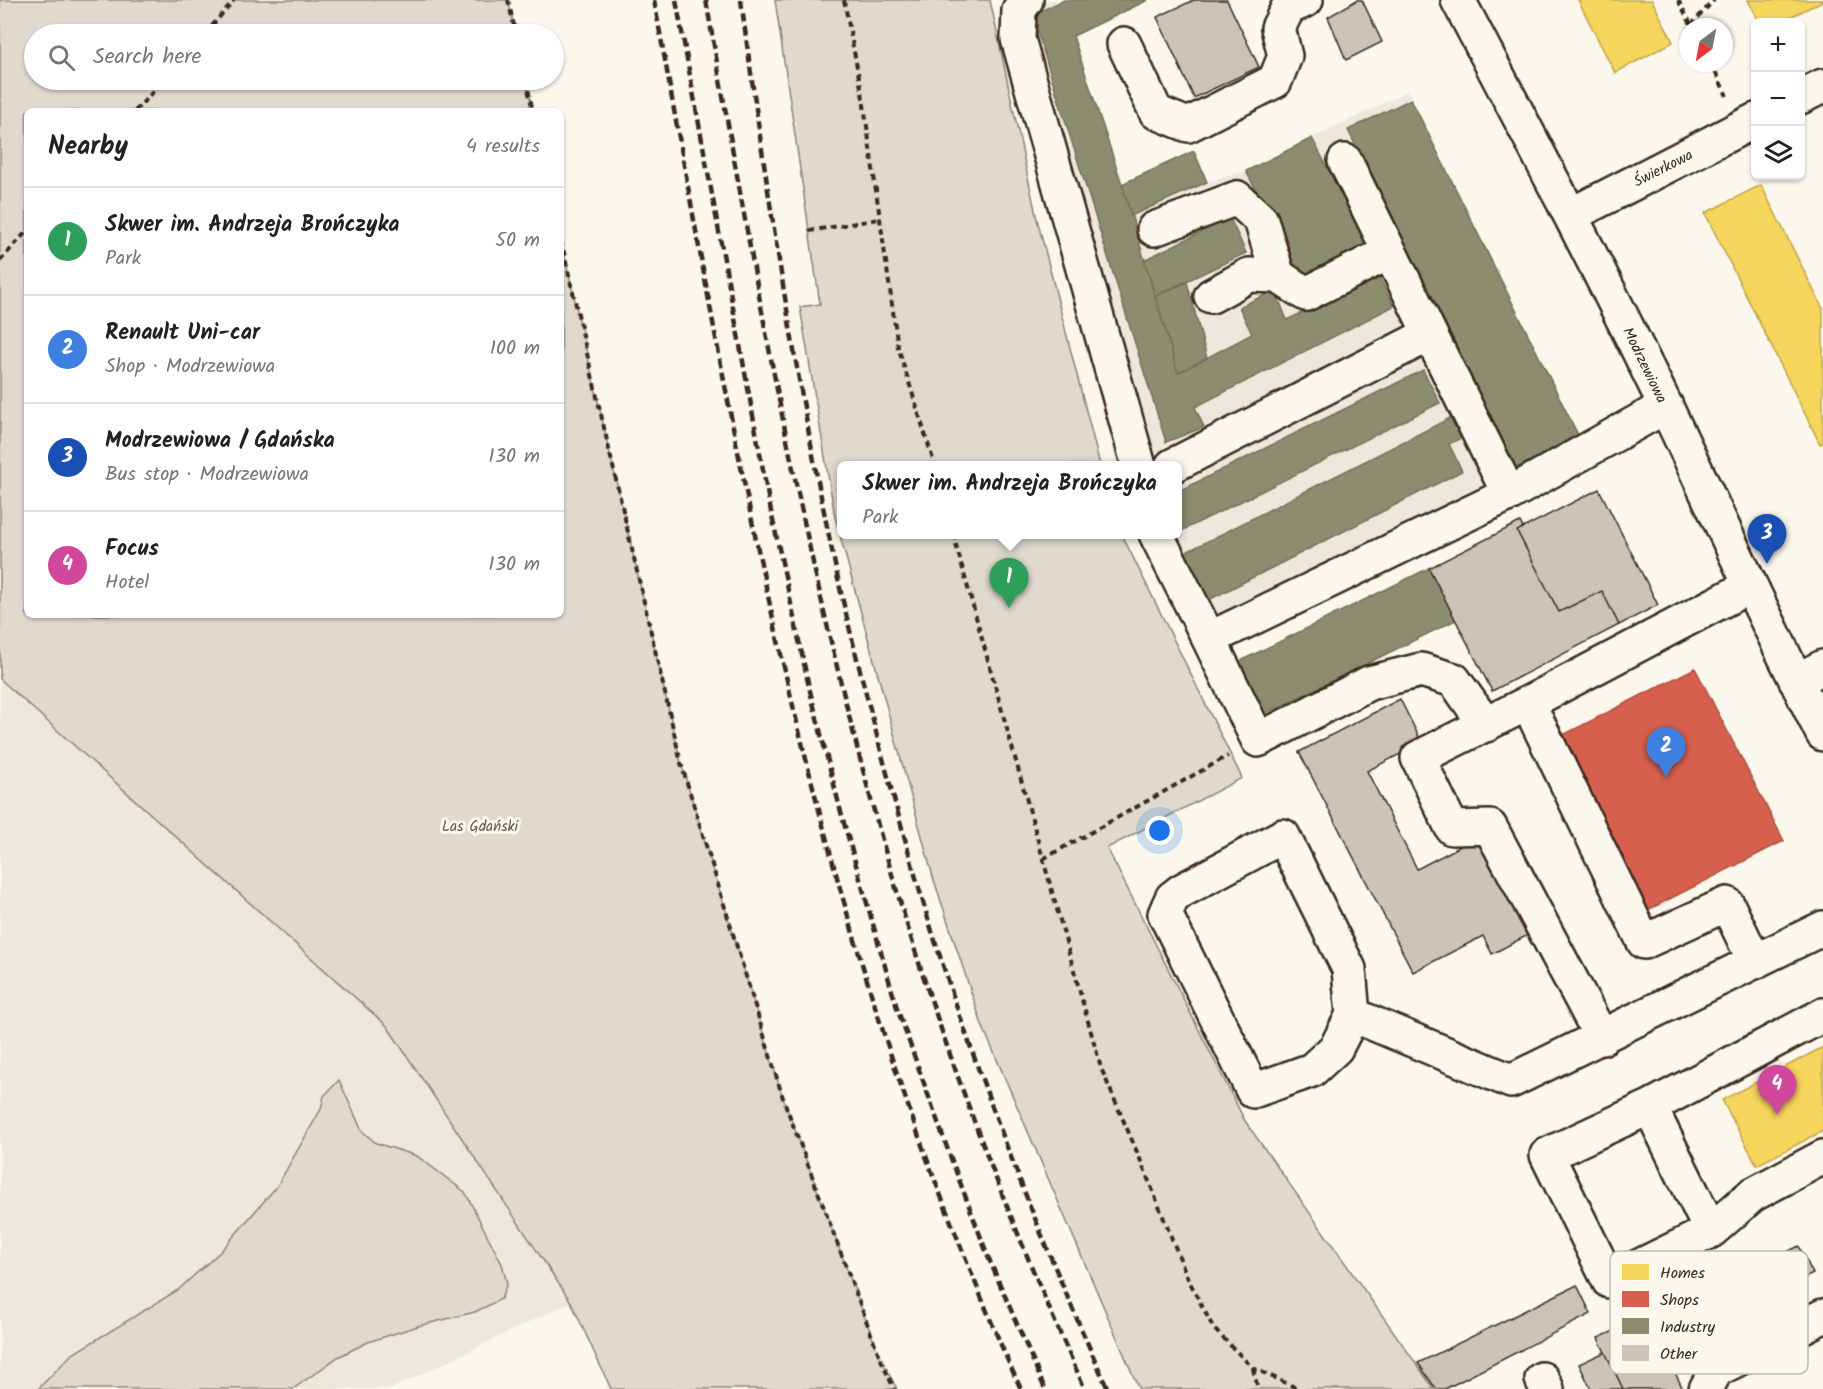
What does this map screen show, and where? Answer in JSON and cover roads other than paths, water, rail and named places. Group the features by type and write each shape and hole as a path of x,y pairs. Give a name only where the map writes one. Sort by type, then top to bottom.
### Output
{"street":[{"path":"1026,0 1019,10 1018,39 1138,461"},
{"path":"1124,44 1156,112 1188,125 1275,81 1285,56 1278,28 1288,8 1306,0"},
{"name":"Modrzewiowa","path":"1458,0 1571,215 1666,406 1750,586 1809,674 1823,734"},
{"path":"1805,95 1823,86"},
{"name":"Świerkowa","path":"1571,215 1744,112"},
{"path":"1345,161 1509,494"},
{"path":"1154,229 1237,198 1261,220 1278,276"},
{"path":"1211,296 1249,275 1278,276 1306,294 1390,252"},
{"path":"1180,461 1430,334"},
{"path":"1209,639 1509,494 1666,406"},
{"path":"1159,539 1258,740 1369,683 1421,670 1454,680 1486,725"},
{"path":"1602,1038 1490,826 1452,828 1418,759 1750,586"},
{"path":"1528,703 1644,942 1727,904 1755,962"},
{"path":"1283,836 1349,969 1353,1016 1336,1048 1312,1070 1253,1091 1165,914 1167,906 1172,898 1181,891 1283,836"},
{"path":"1353,1016 1511,1081 1823,928"},
{"path":"1610,1281 1547,1155 1650,1107 1823,1015"},
{"path":"1650,1107 1711,1231"},
{"path":"1670,1251 1711,1231 1752,1196 1823,1157"},
{"path":"1808,1324 1823,1316"},
{"path":"1706,1389 1714,1374"}],"railway":[{"path":"654,0 742,473 775,629 812,785 855,939 903,1092 959,1242 1021,1389"},
{"path":"676,0 769,502 809,687 842,816 897,1008 989,1259 1045,1389"},
{"path":"706,0 749,243 796,485 823,606 883,845 919,963 976,1125 1017,1232 1085,1389"},
{"path":"741,0 772,218 809,435 843,601 882,755 930,926 956,1006 1038,1227 1108,1389"}],"place":[{"name":"Modrzewiowa / Gdańska","path":"1767,564"},
{"name":"Skwer im. Andrzeja Brończyka","path":"1009,608"},
{"name":"Renault Uni-car","path":"1666,777"},
{"name":"Focus","path":"1777,1115"}],"park label":[{"name":"Las Gdański","path":"480,826"}]}
